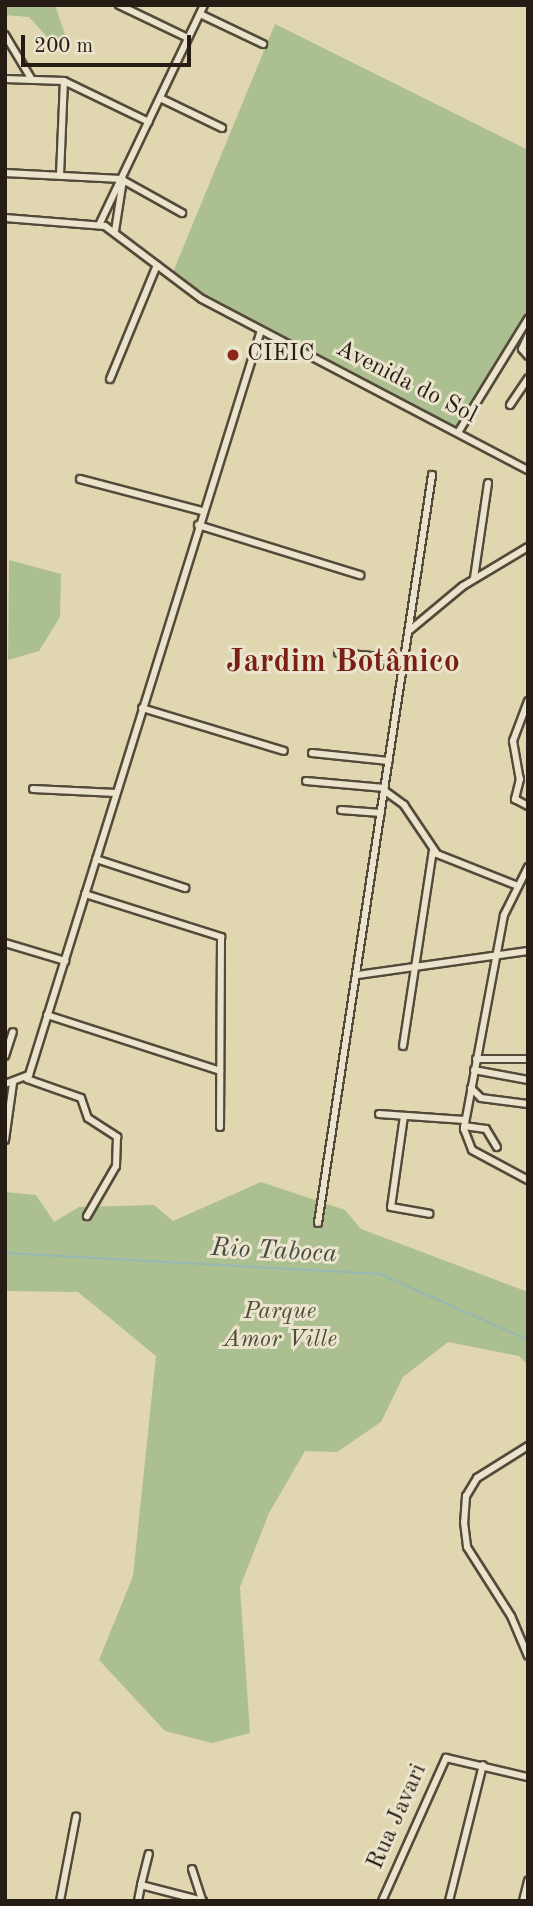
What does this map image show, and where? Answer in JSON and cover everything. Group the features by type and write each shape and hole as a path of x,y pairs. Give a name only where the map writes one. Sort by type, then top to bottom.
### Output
{"street":[{"path":"119,5 188,38"},
{"path":"100,223 204,5"},
{"path":"200,14 264,44"},
{"path":"5,35 32,80"},
{"path":"5,79 65,81 149,121"},
{"path":"60,175 65,81"},
{"path":"160,98 222,128"},
{"path":"5,173 122,178 182,213"},
{"path":"114,231 122,178"},
{"name":"Avenida do Sol","path":"5,218 100,223 202,299 459,431 528,470"},
{"path":"110,379 157,265"},
{"path":"459,431 528,319"},
{"path":"27,1079 202,510 261,330"},
{"path":"528,335 522,349 528,356"},
{"path":"510,405 528,379"},
{"path":"318,1223 432,475"},
{"path":"80,479 202,510"},
{"path":"474,579 488,483"},
{"path":"198,525 360,575"},
{"path":"410,630 474,579 528,547"},
{"path":"338,653 405,659"},
{"path":"528,701 513,741 520,779 515,799 528,806"},
{"path":"142,708 284,751"},
{"path":"312,753 389,761"},
{"path":"306,781 385,789 404,804 433,851 518,886"},
{"path":"33,789 116,793"},
{"path":"341,810 381,813"},
{"path":"403,1046 433,851"},
{"path":"96,859 185,888"},
{"path":"527,869 518,886 496,955 465,1125 472,1150 528,1180"},
{"path":"85,894 221,937 220,1127"},
{"path":"5,943 65,961"},
{"path":"357,975 528,951"},
{"path":"47,1015 220,1070"},
{"path":"5,1056 13,1032"},
{"path":"476,1059 528,1059"},
{"path":"474,1070 528,1080"},
{"path":"5,1140 9,1083 27,1079 80,1098 88,1118 117,1137 116,1166 87,1216"},
{"path":"471,1088 481,1098 528,1104"},
{"path":"379,1114 486,1129 497,1147"},
{"path":"404,1116 391,1207 429,1213"},
{"path":"528,1446 477,1478 466,1496 464,1522 467,1547 528,1656"},
{"name":"Rua Javari","path":"382,1901 443,1761 456,1758 483,1765"},
{"path":"449,1901 483,1765 527,1777"},
{"path":"60,1901 76,1817"},
{"path":"138,1901 149,1854"},
{"path":"192,1869 202,1901"},
{"path":"523,1901 528,1881"},
{"path":"141,1885 202,1901"}],"green space":[{"path":"5,5 55,5 68,43 48,38 29,17 5,15"},
{"path":"275,24 528,150 528,312 454,429 171,277"},
{"path":"9,560 61,574 60,617 39,651 8,660"},
{"name":"Parque Amor Ville","path":"261,1182 345,1210 361,1229 528,1292 528,1365 519,1356 448,1342 403,1377 381,1422 337,1452 305,1451 269,1513 240,1587 250,1733 212,1743 165,1731 99,1660 133,1576 156,1356 78,1292 5,1291 5,1192 36,1195 54,1222 79,1207 154,1205 173,1221"}],"waterway":[{"name":"Rio Taboca","path":"5,1253 380,1274 528,1340"}],"place":[{"name":"CIEIC","path":"233,355"}],"district":[{"name":"Jardim Botânico","path":"343,663"}]}
